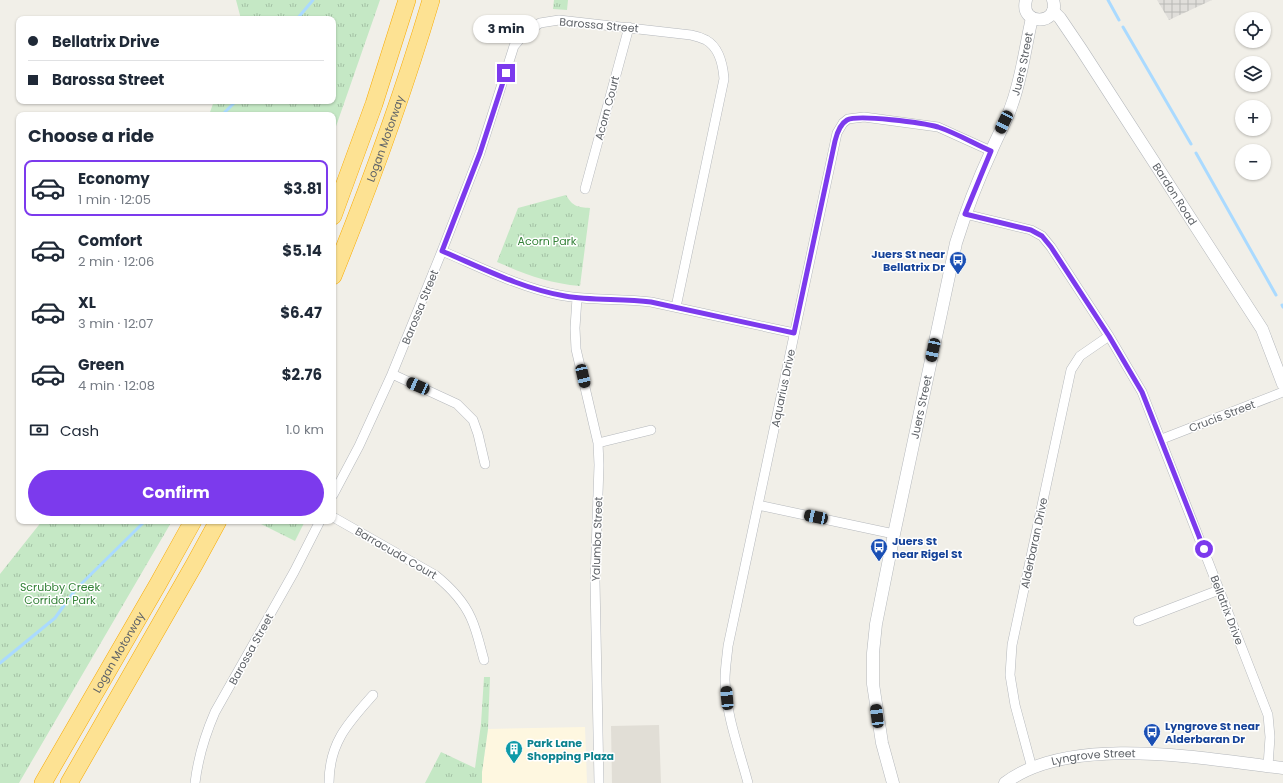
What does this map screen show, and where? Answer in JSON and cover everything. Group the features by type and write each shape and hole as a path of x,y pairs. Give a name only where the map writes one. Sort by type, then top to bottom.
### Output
{"highway":[{"name":"Logan Motorway","path":"336,208 369,118 407,0"},
{"name":"Logan Motorway","path":"336,268 395,113 431,0"},
{"name":"Logan Motorway","path":"43,783 190,524"},
{"name":"Logan Motorway","path":"69,783 216,524"}],"street":[{"path":"1024,0 1026,11 1032,18 1042,20 1046,18 1053,6"},
{"name":"Bardon Road","path":"1053,6 1262,329 1283,384"},
{"name":"Juers Street","path":"893,783 882,743 873,684 873,653 876,624 956,243 965,214 991,151 1011,108 1021,75 1025,46 1032,18"},
{"name":"Barossa Street","path":"336,489 392,374 442,251 480,153 514,46 524,33 540,22 559,20 691,34 707,40 718,51 724,79 676,307"},
{"name":"Acorn Court","path":"585,189 629,27"},
{"name":"Aquarius Drive","path":"748,783 729,711 725,678 728,646 837,133 843,123 848,119 864,117 938,127 991,151"},
{"name":"Bellatrix Drive","path":"965,214 1031,230 1042,236 1051,247 1109,336 1142,392 1162,439 1268,716 1270,730 1268,766"},
{"path":"442,251 524,285 547,292 577,298 637,300 794,333"},
{"name":"Yalumba Street","path":"577,298 575,328 576,349 598,443 599,465 595,581 599,783"},
{"name":"Alderbaran Drive","path":"1032,768 1015,705 1010,675 1012,645 1071,370 1080,356 1109,336"},
{"path":"392,374 457,404 473,420 485,464"},
{"name":"Crucis Street","path":"1162,439 1283,392"},
{"path":"598,443 651,430"},
{"path":"758,505 894,534"},
{"name":"Barracuda Court","path":"336,519 435,575 450,587 461,601 471,618 484,660"},
{"name":"Barossa Street","path":"195,783 204,742 215,712 294,572 318,524"},
{"path":"1138,621 1219,590"},
{"path":"329,783 332,756 341,734 349,722 373,695"},
{"name":"Lyngrove Street","path":"1005,783 1032,768 1054,760 1084,755 1165,755 1283,768"}],"shaded area":[{"path":"1157,0 1212,0 1169,20"},
{"path":"659,725 661,783 612,783 611,726"},
{"path":"585,727 587,783 482,783 482,772 488,729"}],"green space":[{"path":"236,0 380,0 336,126 336,112 210,112 213,104 336,104 336,16 240,16"},
{"path":"554,0 568,0 567,10 553,9"},
{"name":"Acorn Park","path":"566,195 576,206 590,208 580,286 538,278 497,262 518,208"},
{"name":"Scrubby Creek Corridor Park","path":"40,524 170,524 19,783 0,783 0,574"},
{"path":"261,524 304,524 295,541"},
{"path":"484,677 490,677 488,729 482,772 482,783 425,783 441,752 475,768 481,724"}],"waterway":[{"path":"300,16 313,0"},
{"path":"1108,0 1119,20"},
{"path":"1123,27 1191,144"},
{"path":"225,112 233,104"},
{"path":"1196,153 1276,295"},
{"path":"0,663 55,618 76,589 142,524"}],"place":[{"name":"Juers St near Bellatrix Dr","path":"958,275"},
{"name":"Juers St near Rigel St","path":"879,562"},
{"name":"Lyngrove St near Alderbaran Dr","path":"1152,747"},
{"name":"Park Lane Shopping Plaza","path":"514,764"}],"route":[{"path":"506,73 480,153 442,251 524,285 547,292 577,298 637,300 651,302 794,333 835,141 837,133 843,123 848,119 864,117 923,124 938,127 991,151 965,214 1031,230 1042,236 1051,247 1109,336 1142,392 1162,439 1204,549"}]}
